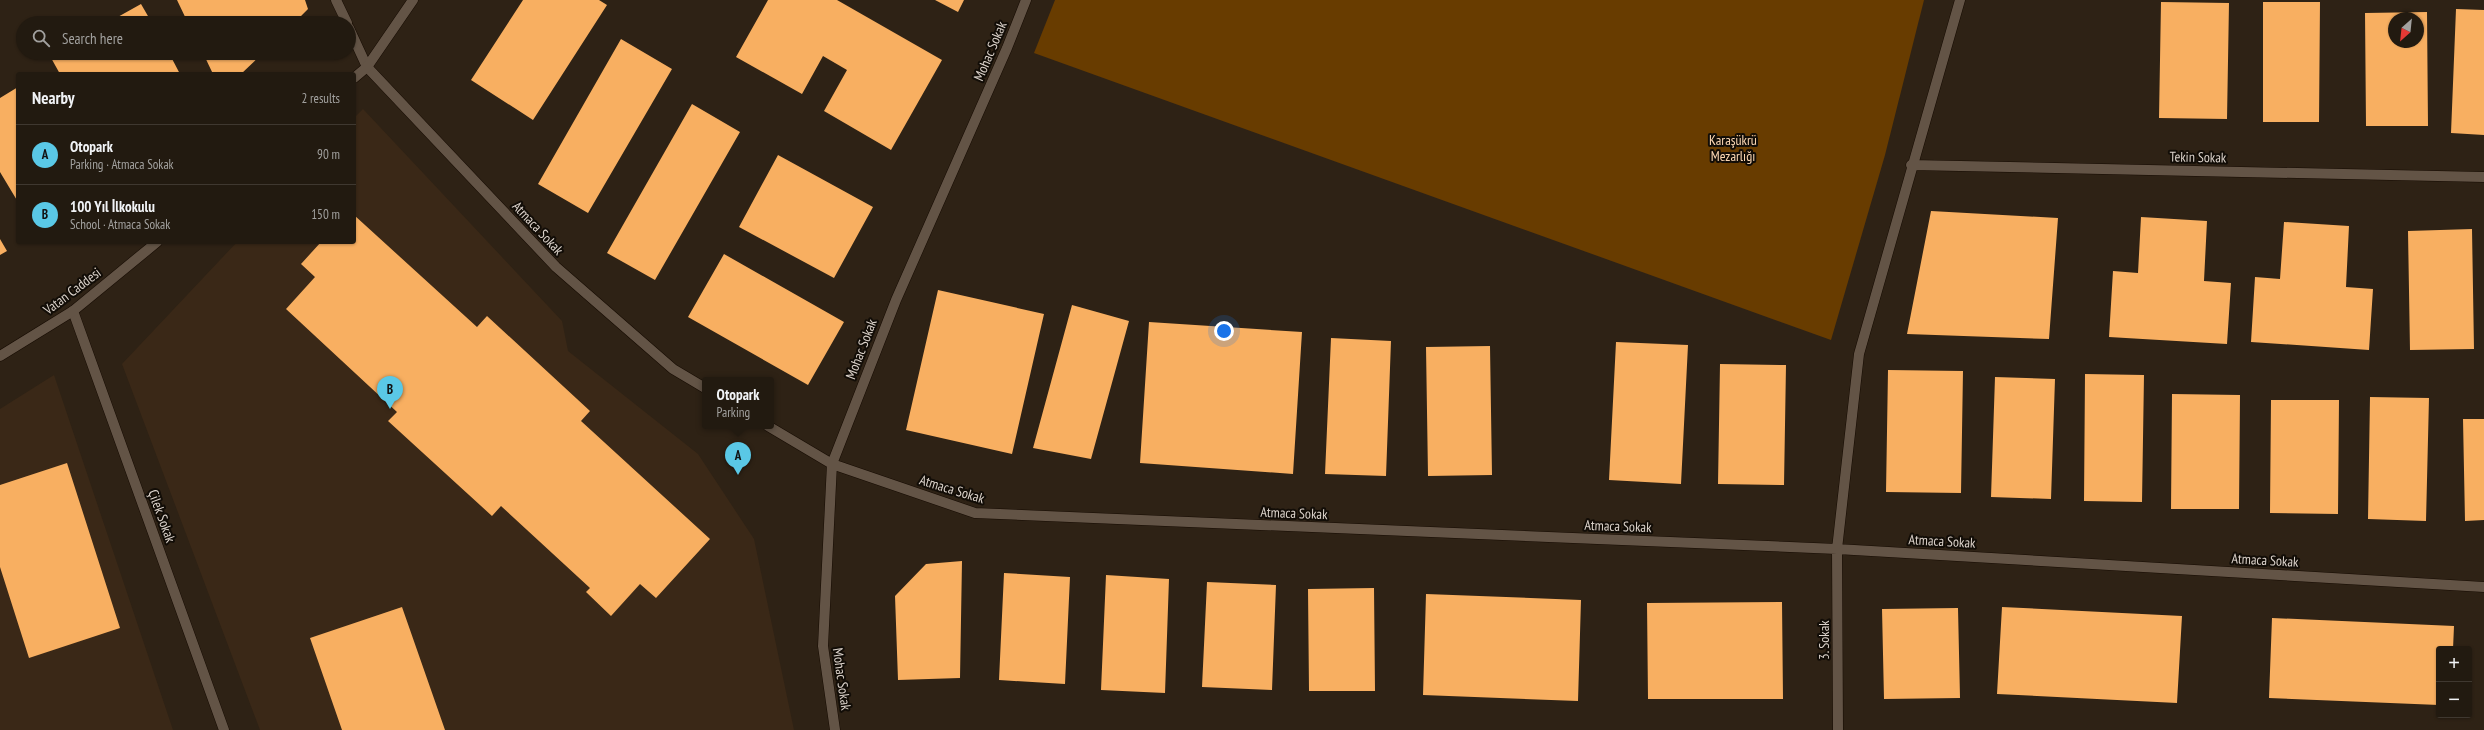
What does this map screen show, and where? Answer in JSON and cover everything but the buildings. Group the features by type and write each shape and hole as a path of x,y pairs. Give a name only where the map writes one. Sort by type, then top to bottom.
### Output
{"street":[{"path":"336,0 343,16"},
{"path":"356,76 367,67 413,0"},
{"name":"Mohac Sokak","path":"835,730 823,646 832,464 896,300 1008,48 1026,0"},
{"name":"3. Sokak","path":"1838,730 1837,549 1859,354 1911,165 1960,0"},
{"name":"Atmaca Sokak","path":"356,43 367,67 556,267 673,369 702,386"},
{"name":"Tekin Sokak","path":"1911,165 2484,177"},
{"name":"Vatan Caddesi","path":"0,356 73,311 155,244"},
{"name":"Çilek Sokak","path":"73,311 224,730"},
{"name":"Atmaca Sokak","path":"773,429 832,464 975,513 1837,549 2484,587"}],"shaded area":[{"path":"363,109 562,321 568,351 698,454 754,539 794,730 260,730 122,364 235,244 356,244 356,116"},
{"path":"54,375 173,730 0,730 0,409"}],"green space":[{"name":"Karaşükrü Mezarlığı","path":"1055,0 1924,0 1885,155 1831,340 1034,53"}],"place":[{"name":"100 Yıl İlkokulu","path":"390,409"},
{"name":"Otopark","path":"738,475"}]}
